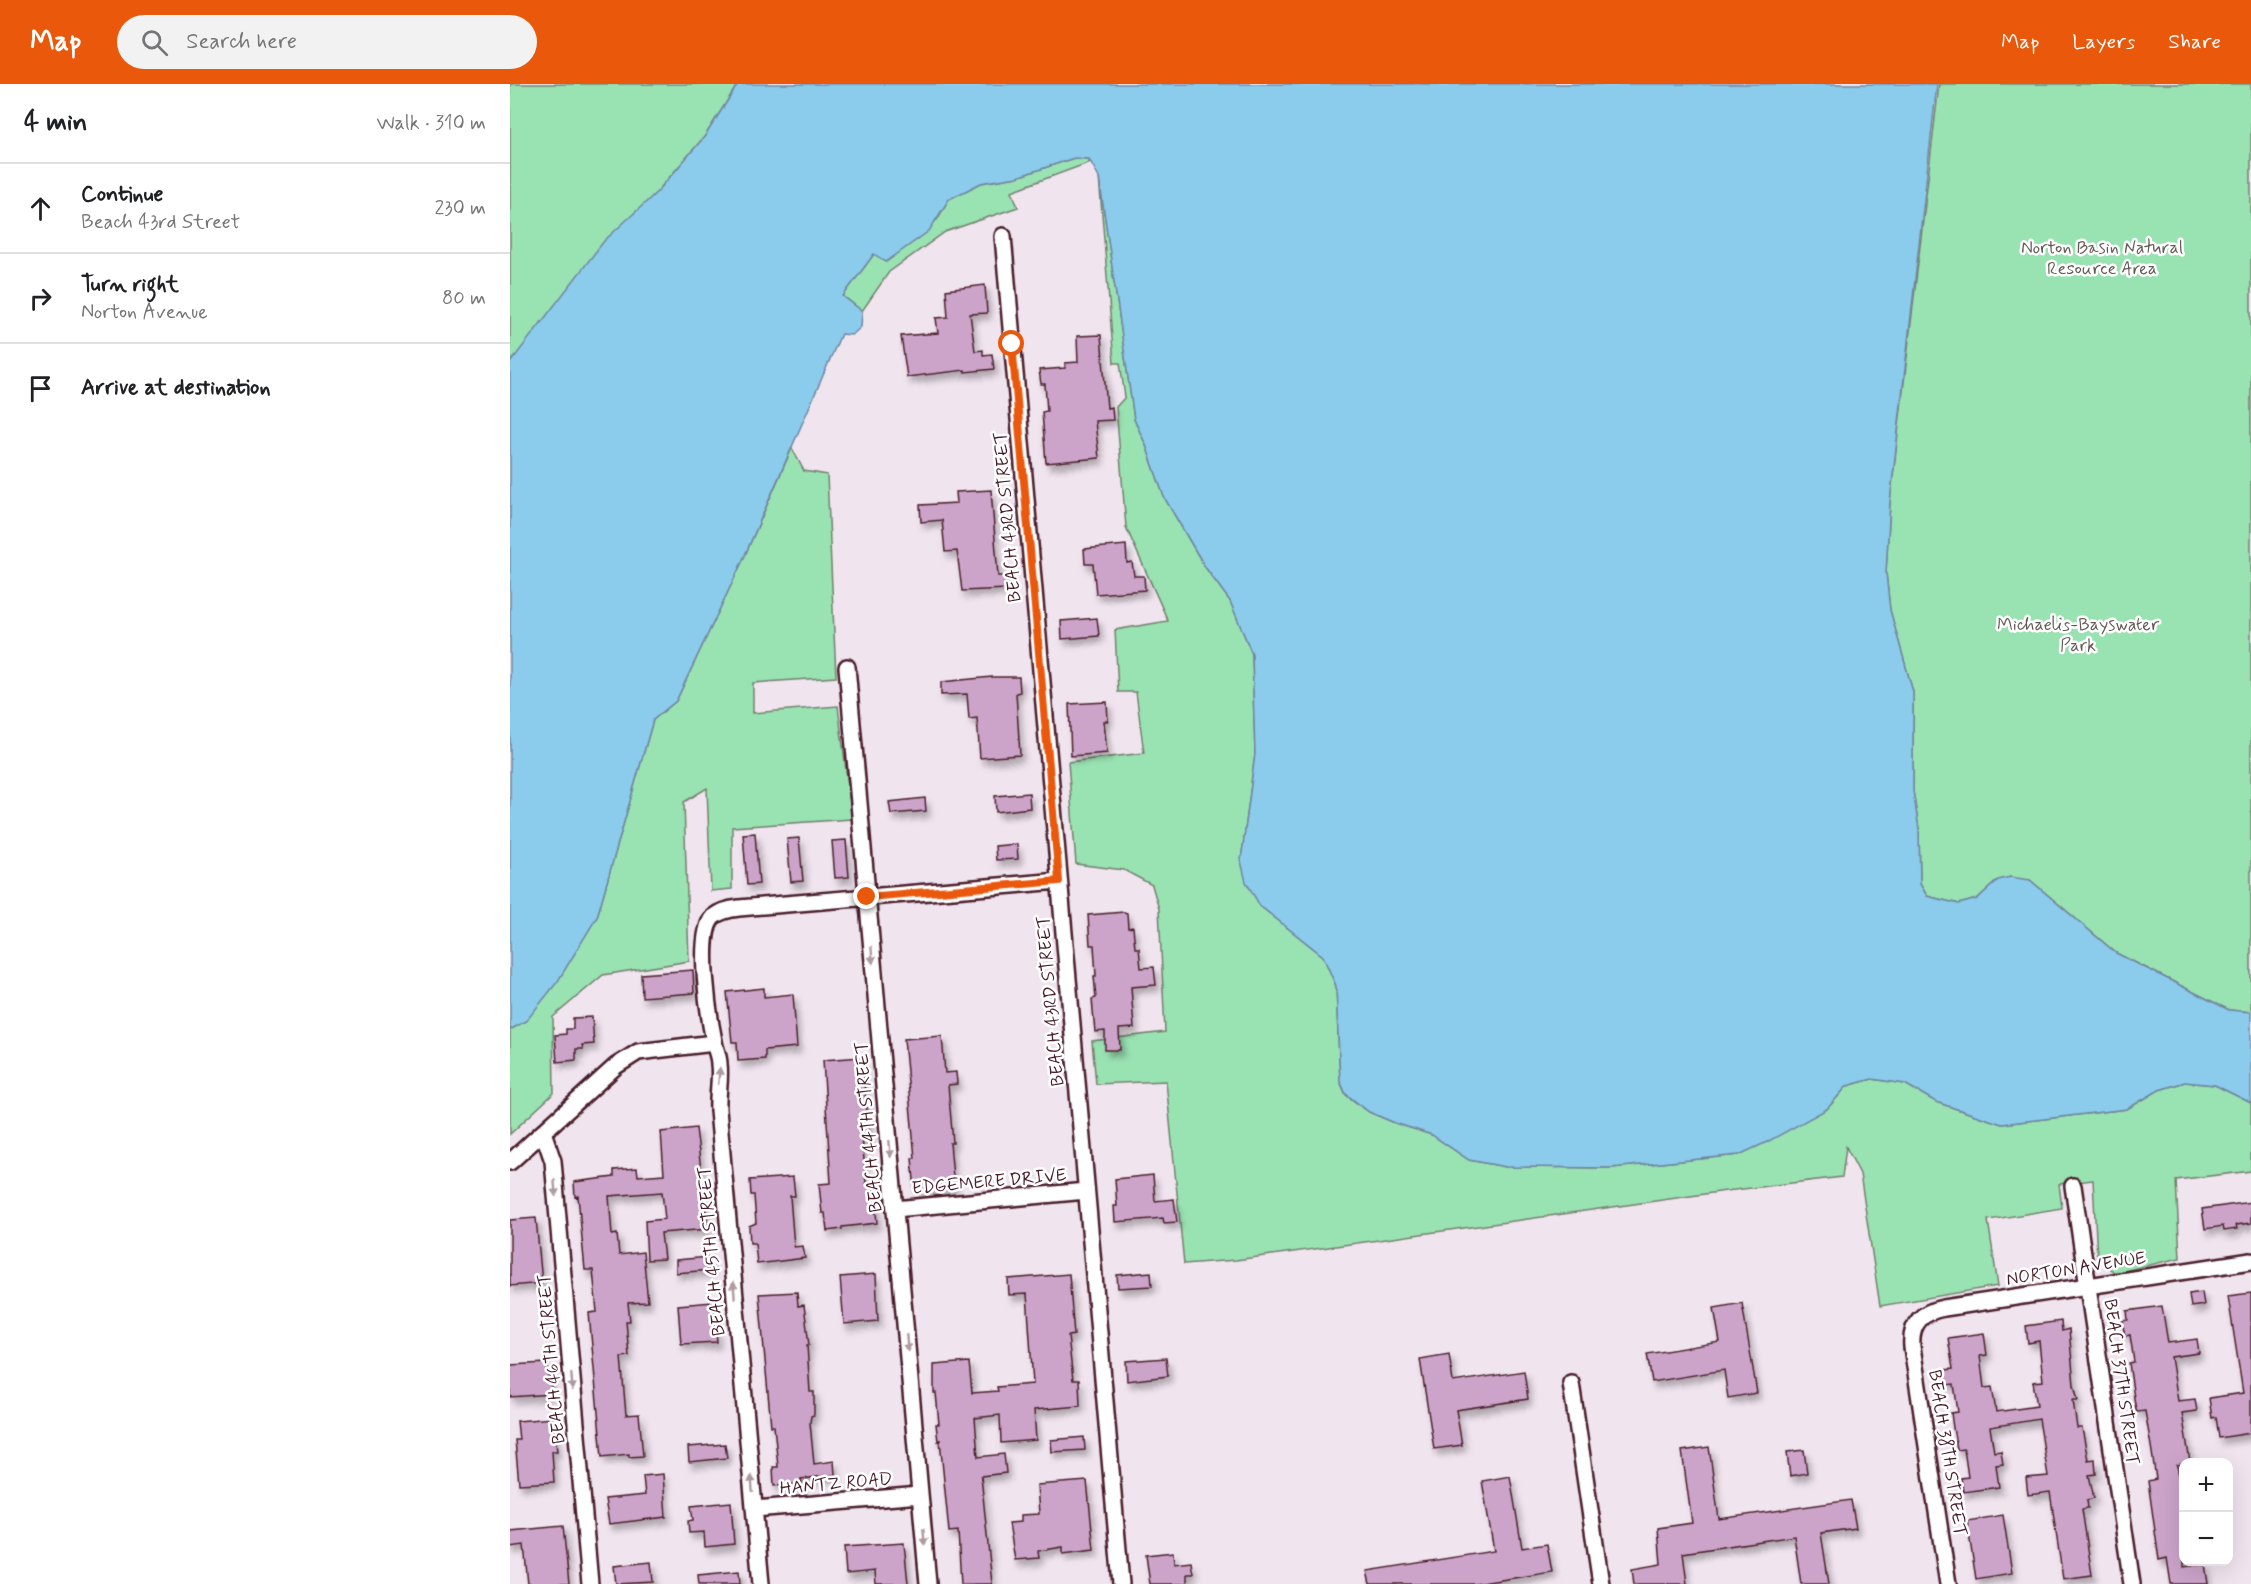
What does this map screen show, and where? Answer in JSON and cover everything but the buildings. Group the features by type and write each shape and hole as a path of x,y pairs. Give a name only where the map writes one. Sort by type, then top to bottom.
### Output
{"street":[{"name":"BEACH 43RD STREET","path":"1003,236 1121,1584"},
{"name":"BEACH 44TH STREET","path":"847,667 928,1584"},
{"path":"867,897 1059,881"},
{"name":"BEACH 45TH STREET","path":"761,1584 718,1110 720,1066 714,1043 704,949 708,927 714,917 725,911 867,897"},
{"path":"510,1162 621,1062 633,1054 714,1043"},
{"name":"BEACH 46TH STREET","path":"543,1132 553,1161 590,1584"},
{"name":"BEACH 37TH STREET","path":"2073,1186 2132,1584"},
{"name":"EDGEMERE DRIVE","path":"895,1209 1086,1191"},
{"name":"NORTON AVENUE","path":"1914,1328 1923,1314 1936,1309 2251,1261"},
{"name":"BEACH 38TH STREET","path":"1914,1328 1912,1347 1948,1584"},
{"path":"1571,1383 1601,1584"},
{"name":"HANTZ ROAD","path":"754,1509 920,1495"}],"green space":[{"path":"510,84 738,84 705,136 510,363"},
{"path":"1939,84 2251,84 2251,1012 2229,1010 2116,953 2030,880 1998,880 1977,899 1959,904 1927,896 1920,884 1919,829 1913,791 1913,692 1890,610 1886,573 1890,502"},
{"path":"1074,158 1088,159 1091,162 1012,191 1018,207 945,232 889,272 862,311 843,296 874,254 937,220 949,199 981,183 1017,177"},
{"path":"1099,177 1134,419 1146,445 1164,497 1205,567 1230,601 1252,654 1255,754 1241,861 1260,906 1323,956 1336,986 1340,1081 1346,1095 1369,1112 1432,1135 1469,1160 1506,1167 1611,1168 1739,1155 1827,1109 1847,1086 1872,1079 1905,1084 1936,1102 2002,1124 2127,1109 2159,1090 2185,1082 2215,1085 2251,1103 2251,1171 2176,1180 2180,1258 2115,1273 2097,1258 2093,1180 2059,1184 2062,1208 1988,1220 1998,1286 1880,1306 1860,1174 1846,1147 1842,1177 1726,1191 1236,1260 1184,1264 1166,1081 1096,1084 1092,1041 1165,1032 1159,909 1152,885 1124,870 1076,864 1068,762 1144,753 1136,692 1118,692 1115,630 1168,621 1126,527 1116,407 1125,397 1120,363 1114,363"},
{"path":"792,448 804,471 827,475 836,677 753,683 753,713 838,706 852,819 732,827 732,889 711,891 707,788 684,802 689,961 603,975 553,1017 554,1093 510,1134 510,1030 527,1020 597,917 653,720 676,701 742,562"}],"water":[{"path":"738,84 1937,84 1890,502 1886,573 1890,610 1913,692 1913,791 1919,829 1920,884 1927,896 1959,904 1977,899 1998,880 2010,877 2030,880 2116,953 2229,1010 2251,1012 2251,1103 2215,1085 2185,1082 2159,1090 2127,1109 2002,1124 1936,1102 1905,1084 1872,1079 1847,1086 1827,1109 1739,1155 1611,1168 1506,1167 1469,1160 1432,1135 1369,1112 1346,1094 1340,1081 1336,986 1323,956 1260,906 1246,882 1241,861 1255,754 1252,654 1230,601 1205,567 1164,497 1146,445 1134,419 1099,177 1089,159 1074,158 1017,177 981,183 949,199 929,231 886,262 874,254 843,296 862,311 861,327 852,335 841,334 742,562 676,701 653,720 597,917 558,981 527,1020 510,1030 510,363 604,241 658,191 705,136"}],"route":[{"path":"867,897 1059,881 1012,344"}],"park label":[{"name":"Norton Basin Natural Resource Area","path":"2102,258"},
{"name":"Michaelis-Bayswater Park","path":"2078,634"}]}
